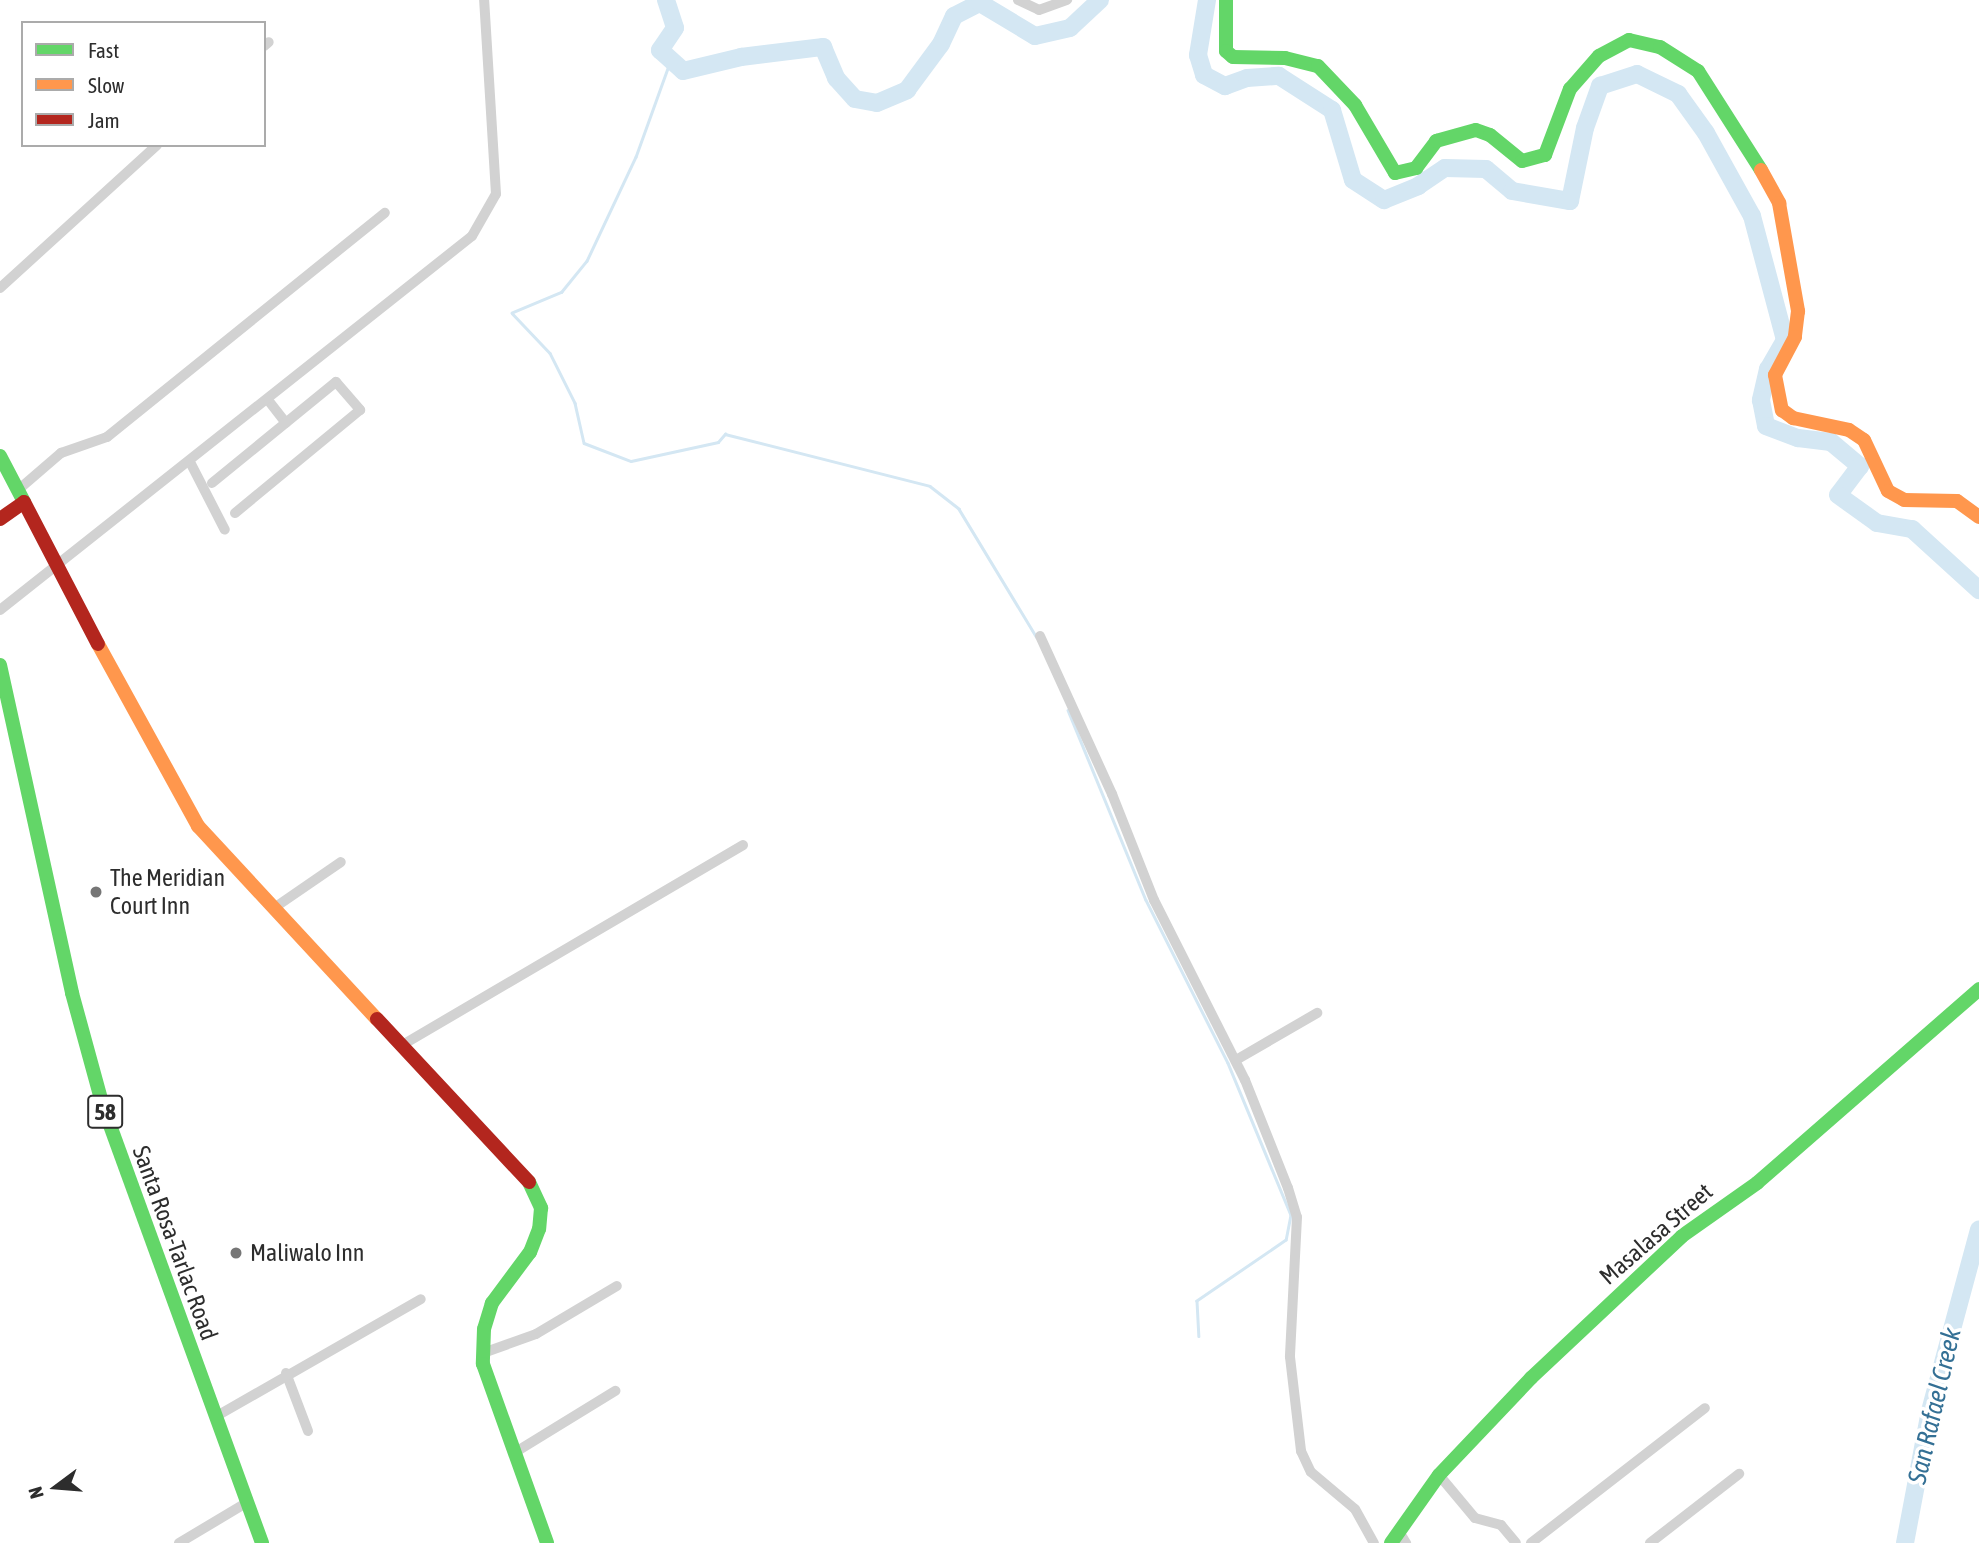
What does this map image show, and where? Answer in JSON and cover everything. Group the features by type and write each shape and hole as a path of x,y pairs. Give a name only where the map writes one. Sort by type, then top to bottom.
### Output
{"main road":[{"path":"1226,0 1226,51 1233,57 1285,58 1318,66 1355,105 1395,173 1416,168 1436,141 1476,130 1490,135 1522,160 1545,155 1570,89 1599,56 1629,40 1660,47 1698,71 1740,131 1779,203 1798,311 1795,337 1775,375 1782,410 1793,418 1849,430 1864,440 1888,491 1904,500 1957,501 1979,517"},
{"path":"0,456 193,820 527,1179 540,1203 537,1236 494,1298 486,1323 483,1353 486,1377 547,1543"},
{"path":"0,519 21,496"},
{"name":"Santa Rosa-Tarlac Road","path":"1,671 91,1065 126,1177 262,1543"},
{"name":"Masalasa Street","path":"1399,1540 1439,1475 1531,1378 1682,1236 1757,1183 1979,989"}],"street":[{"path":"0,610 58,567 472,236 496,194 484,0"},
{"path":"1018,0 1039,10 1067,0"},
{"path":"0,288 154,147"},
{"path":"21,496 61,453 107,437 385,212"},
{"path":"212,483 336,382 360,410 235,513"},
{"path":"268,400 286,422"},
{"path":"190,462 225,530"},
{"path":"1040,636 1099,765 1154,901 1236,1060 1297,1217 1290,1357 1301,1451 1311,1472 1355,1509 1374,1543"},
{"path":"1099,765 1111,759"},
{"path":"404,1044 743,845"},
{"path":"274,908 341,862"},
{"path":"1236,1060 1317,1013"},
{"path":"483,1353 537,1334 617,1286"},
{"path":"215,1417 286,1373 421,1299"},
{"path":"286,1373 307,1431"},
{"path":"514,1453 615,1391"},
{"path":"1531,1543 1705,1408"},
{"path":"1650,1543 1739,1474"},
{"path":"1439,1475 1475,1518 1501,1525 1516,1543"},
{"path":"179,1543 246,1503"}],"waterway":[{"name":"San Rafael Creek","path":"666,0 675,28 660,50 683,71 741,57 823,47 836,78 855,99 877,103 907,90 941,44 954,16 980,3 1035,36 1070,28 1100,0"},
{"name":"San Rafael Creek","path":"1207,0 1198,55 1204,75 1225,86 1247,78 1279,76 1332,110 1353,180 1384,200 1418,186 1445,168 1486,169 1512,191 1570,201 1585,128 1600,86 1637,74 1678,94 1706,133 1752,216 1785,340 1768,369 1761,400 1766,426 1798,438 1831,442 1860,466 1838,495 1877,523 1912,529 1979,590"},
{"path":"671,60 636,157 587,261 562,292 512,313 550,353 575,403 584,443 631,461 718,442 725,434 930,486 959,509 1036,636"},
{"path":"1068,710 1146,900 1228,1063 1291,1215 1286,1240 1197,1301 1199,1336"},
{"name":"San Rafael Creek","path":"1905,1543 1930,1411 1979,1230"}],"traffic: fast":[{"path":"1226,0 1226,51 1233,57 1285,58 1318,66 1355,105 1395,173 1416,168 1436,141 1476,130 1490,135 1522,161 1545,155 1570,89 1599,56 1629,40 1660,47 1698,71 1761,170"},
{"path":"0,456 24,502"},
{"path":"0,665 72,993 103,1106 262,1543"},
{"path":"1391,1543 1439,1475 1531,1378 1682,1236 1757,1183 1979,989"},
{"path":"529,1182 541,1208 539,1229 530,1252 492,1303 484,1329 483,1364 547,1543"}],"traffic: slow":[{"path":"1761,170 1779,203 1798,311 1795,337 1775,375 1782,410 1793,418 1849,430 1864,440 1888,491 1904,500 1957,501 1979,517"},
{"path":"98,644 198,826 377,1019"}],"traffic: jam":[{"path":"0,519 24,502 98,644"},
{"path":"377,1019 529,1182"}],"place":[{"name":"The Meridian Court Inn","path":"96,892"},
{"name":"Maliwalo Inn","path":"236,1253"}]}
